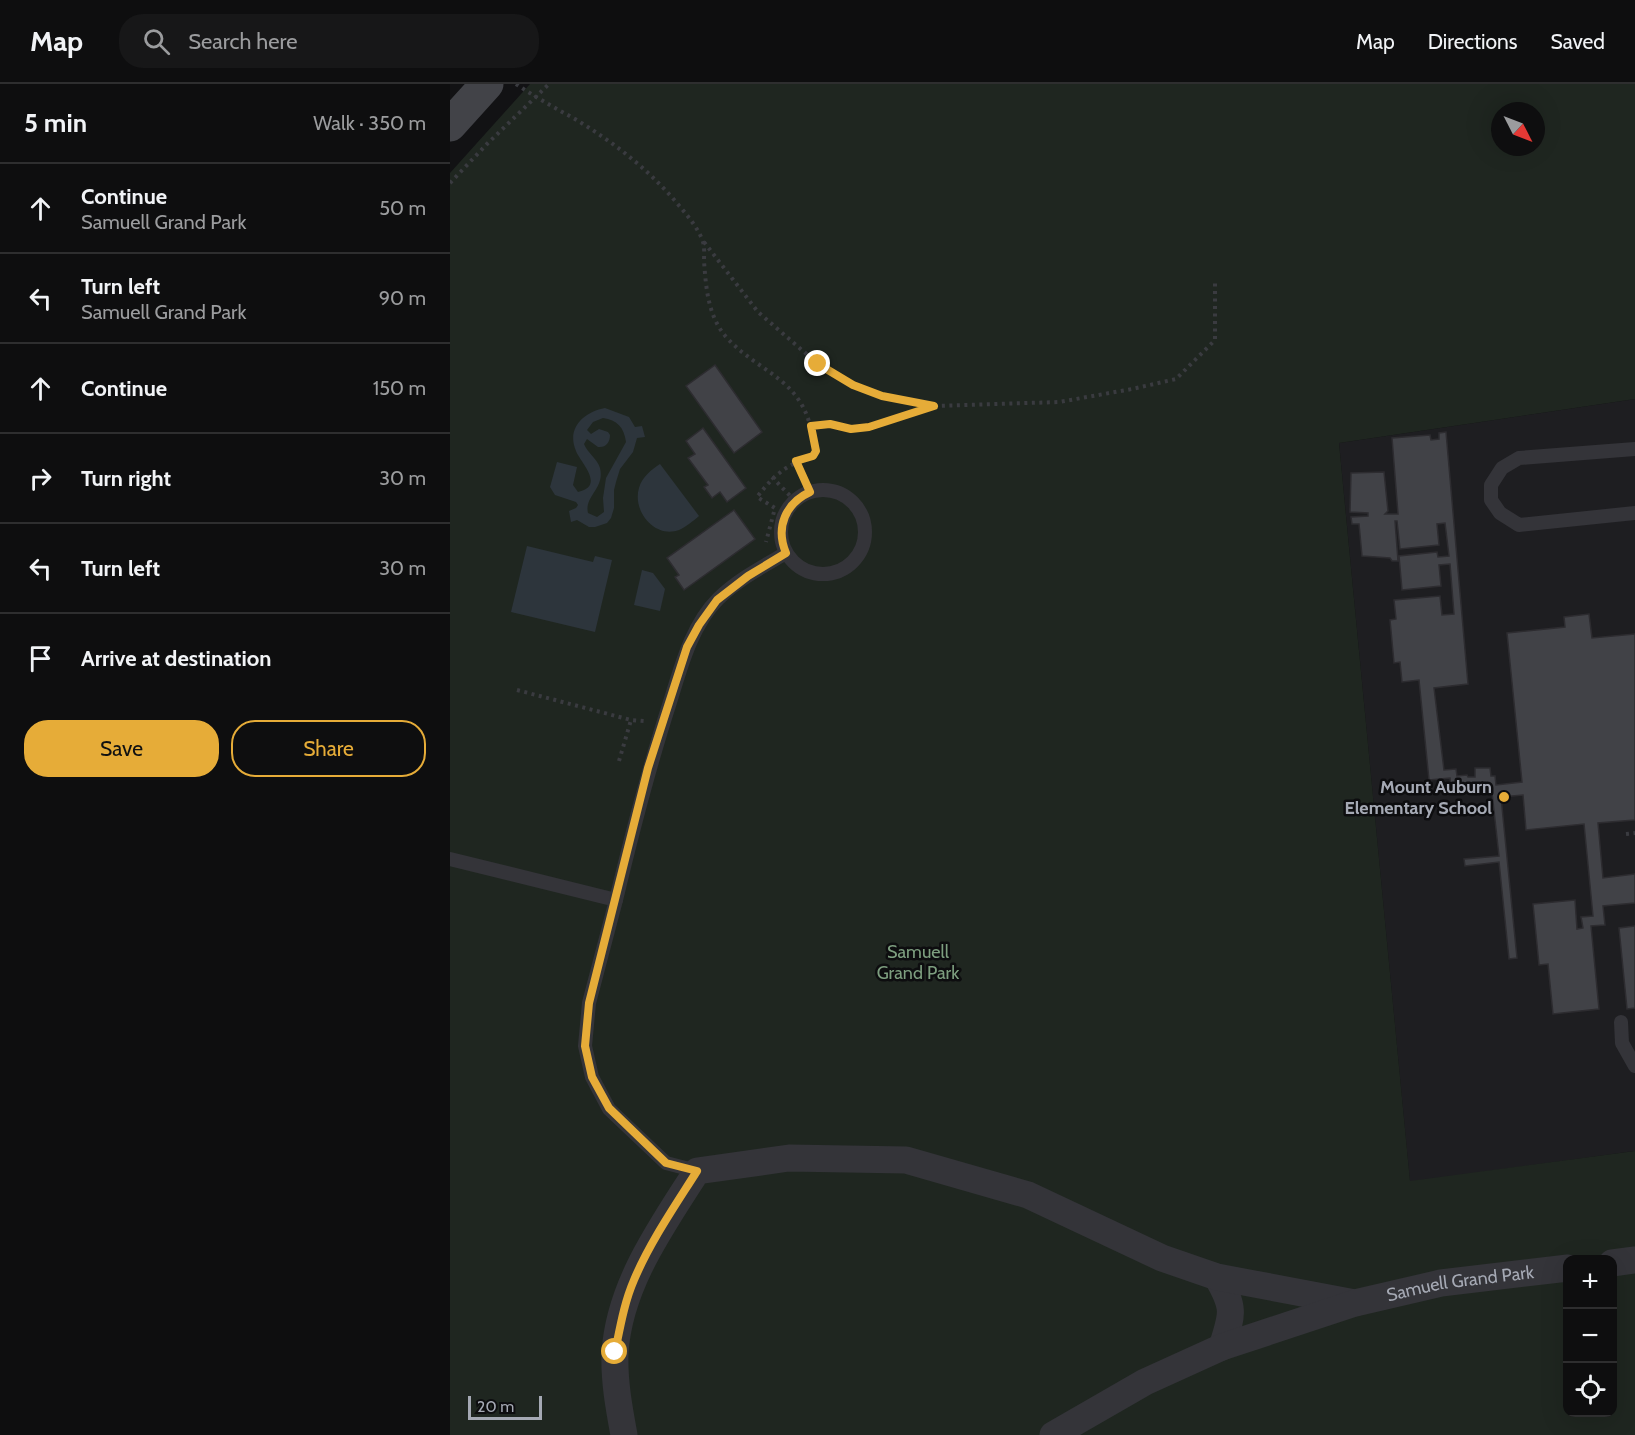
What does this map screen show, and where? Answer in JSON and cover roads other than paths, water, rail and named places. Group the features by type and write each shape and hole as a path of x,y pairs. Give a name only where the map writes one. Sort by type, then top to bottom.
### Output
{"main road":[{"path":"450,125 477,87"}],"street":[{"name":"Samuell Grand Park","path":"697,1171 789,1158 906,1161 1028,1195 1162,1258 1217,1277 1355,1303"},
{"path":"624,1435 617,1395 615,1352 622,1316 634,1280 651,1246 697,1171"},
{"path":"1617,1262 1635,1260"},
{"name":"Samuell Grand Park","path":"1063,1432 1145,1382 1222,1347 1355,1303 1441,1283 1563,1269"},
{"path":"1217,1277 1229,1298 1232,1317 1222,1347"}],"lane":[{"path":"1635,449 1519,458 1502,468 1491,485 1491,500 1500,513 1519,525 1635,513"},
{"path":"825,490 839,492 860,510 865,523 866,537 862,550 842,570 829,574 815,574 802,569 786,553 782,544 783,521 788,508 810,492 825,490"},
{"name":"Samuell Grand Park","path":"697,1171 666,1163 609,1108 592,1077 585,1046 589,1003 648,768 687,647 717,600 748,576 786,553"},
{"path":"450,858 616,900"},
{"path":"1621,1022 1622,1043 1635,1066"}],"place":[{"name":"Mount Auburn Elementary School","path":"1504,797"}]}
